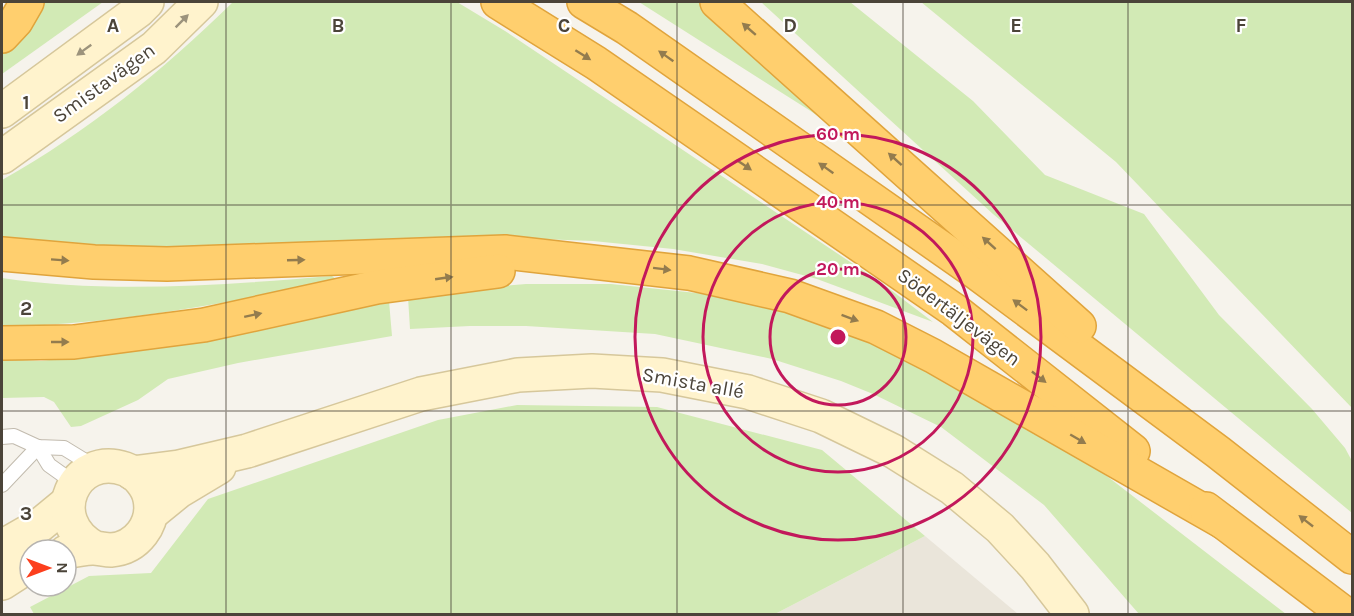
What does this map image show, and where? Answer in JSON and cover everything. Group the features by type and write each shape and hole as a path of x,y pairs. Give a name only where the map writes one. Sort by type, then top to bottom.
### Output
{"highway":[{"path":"2,36 16,21 27,2"},
{"name":"Södertäljevägen","path":"498,2 596,63 954,310 1345,615"},
{"path":"584,2 627,28 977,273 1218,452 1353,557"},
{"path":"717,2 938,198 1218,452"},
{"path":"2,254 93,262 167,264 505,252 689,273 789,296 876,327 933,356 1223,522"},
{"path":"2,343 74,342 204,326 377,287 502,270 604,262"}],"street":[{"name":"Smistavägen","path":"2,111 147,2"},
{"name":"Smistavägen","path":"2,157 154,48 201,2"},
{"name":"Smista allé","path":"80,550 85,543 74,532 68,517 79,486 111,466 132,473 179,467 247,452 421,394 518,375 592,371 662,375 748,392 821,416 893,450 952,488 1000,528 1035,566 1072,615"},
{"name":"Smista allé","path":"80,550 123,548 136,540 146,529 152,513 179,491 247,452"},
{"path":"132,473 143,483 150,496 152,513"},
{"path":"2,548 40,525 79,486"},
{"path":"2,583 18,573"}],"lane":[{"path":"2,437 14,436 38,447 64,448 79,486"},
{"path":"2,485 38,447"},
{"path":"38,447 49,465 79,486"}],"shaded area":[{"path":"925,536 1018,614 775,614"}],"green space":[{"path":"36,2 103,2 2,74 2,48"},
{"path":"233,2 457,2 505,31 883,284 933,322 817,279 762,264 673,249 593,241 492,237 184,249 57,246 2,238 2,180 65,141 123,99"},
{"path":"639,2 705,2 889,165 809,110"},
{"path":"761,2 850,2 973,101 1045,175 1144,214 1219,315 1312,409 1345,448 1352,461 1352,513 993,214"},
{"path":"921,2 1352,2 1352,408 1116,162"},
{"path":"332,276 336,279 334,281 169,312 85,322 2,327 2,278 83,286 125,287 209,285"},
{"path":"526,284 611,284 744,298 905,347 1086,460 1286,614 1139,614 1044,505 941,427 841,381 772,359 655,334 526,326 410,329 408,297 461,289"},
{"path":"389,301 392,336 238,363 168,379 138,400 81,426 71,427 54,402 44,397 2,398 2,359 41,361 99,354"},
{"path":"517,405 657,407 822,450 925,536 775,614 34,614 30,607 47,598 78,598 78,582 89,576 151,573 208,499 438,420"}]}
